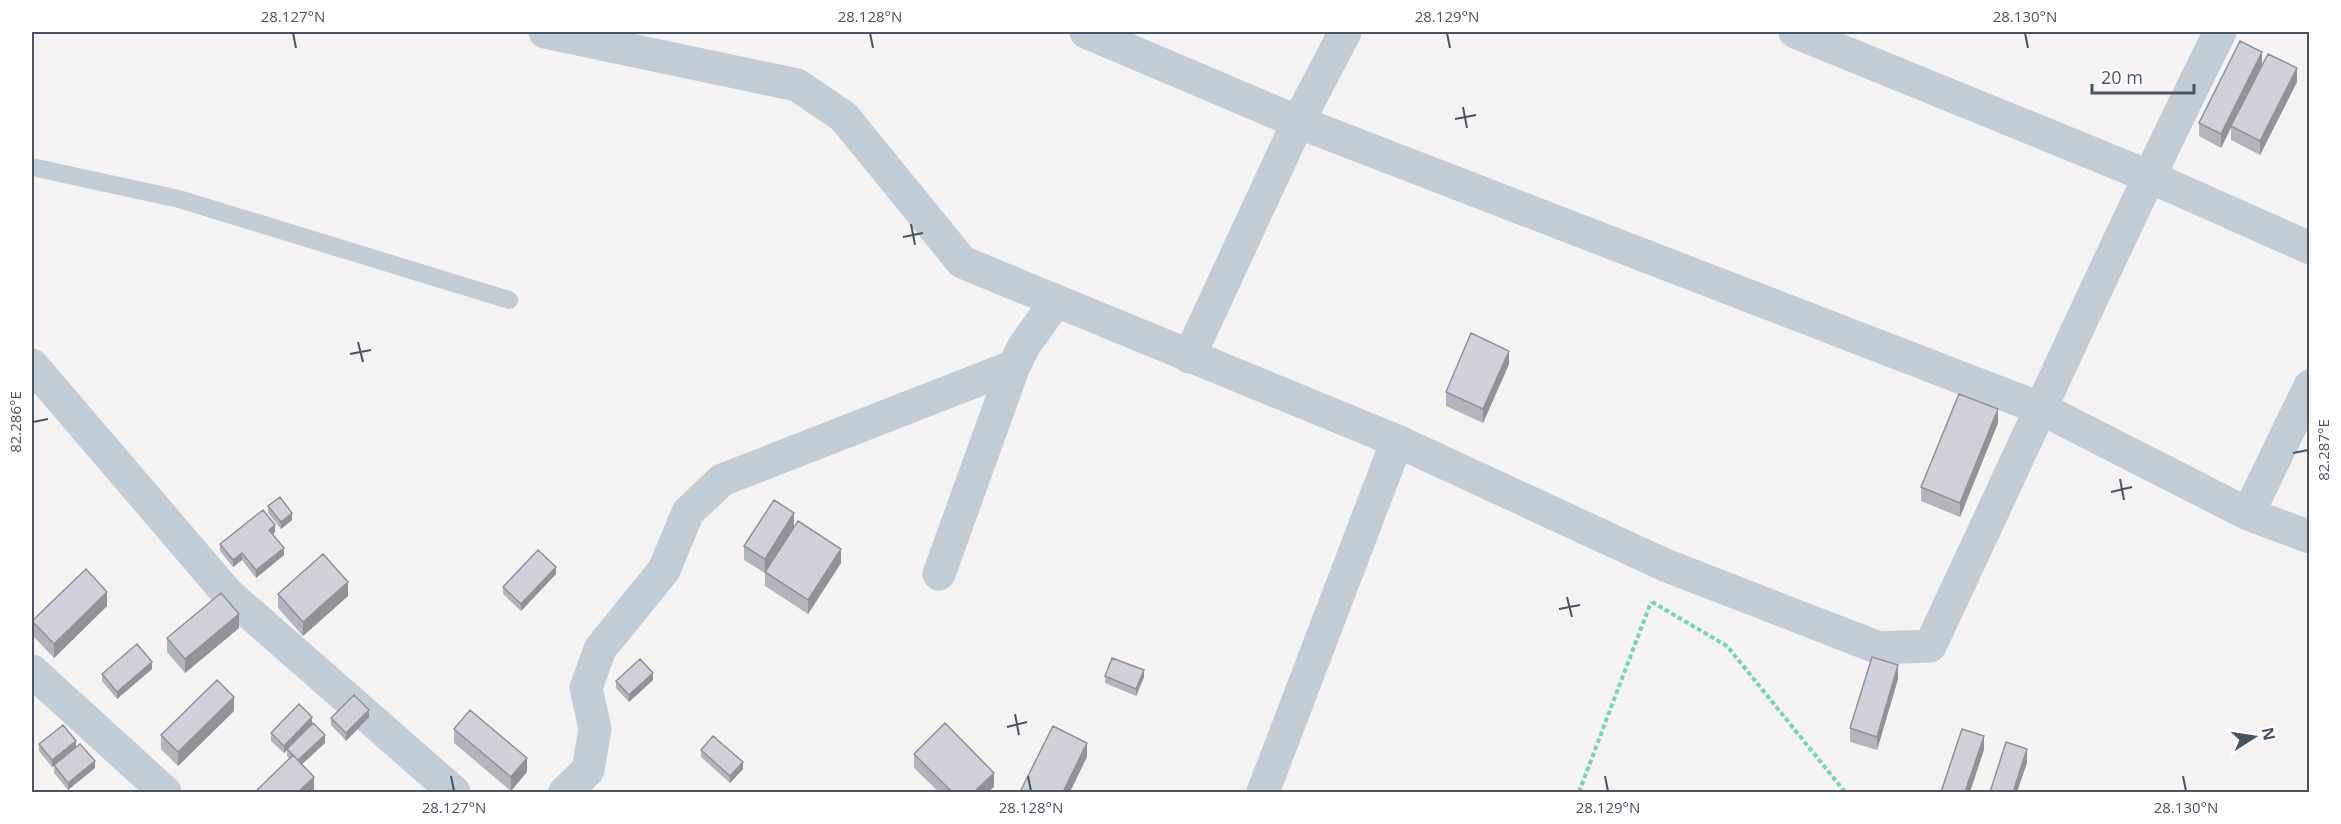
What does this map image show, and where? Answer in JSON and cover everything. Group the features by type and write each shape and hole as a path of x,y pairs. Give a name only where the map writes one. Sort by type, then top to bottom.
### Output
{"street":[{"path":"545,32 797,85 844,117 962,262 1397,441 1665,565 1880,648 1930,646 2148,177 2220,32"},
{"path":"1086,32 1298,122 2042,409 2248,514 2310,537"},
{"path":"1189,357 1298,122 1345,32"},
{"path":"1796,32 2148,177 2310,248"},
{"path":"939,574 1014,366 1024,346 1056,302"},
{"path":"32,365 228,594 454,792"},
{"path":"565,792 588,770 595,729 586,688 600,649 664,570 688,512 722,480 1014,366"},
{"path":"2248,514 2310,386"},
{"path":"1263,792 1397,441"},
{"path":"32,671 165,792"}],"lane":[{"path":"32,167 179,199 509,300"}],"path":[{"path":"1580,792 1665,565"},
{"path":"1652,602 1726,646 1845,792"}],"building":[{"path":"2240,41 2262,52 2221,134 2199,123"},
{"path":"2268,54 2297,68 2260,141 2231,126"},
{"path":"1471,333 1509,351 1483,409 1446,392"},
{"path":"1959,394 1998,409 1960,503 1921,487"},
{"path":"280,497 292,513 281,522 268,506"},
{"path":"774,500 794,513 765,559 744,546"},
{"path":"263,510 275,525 269,530 284,548 256,570 242,553 233,560 220,544"},
{"path":"798,521 841,549 808,600 765,572"},
{"path":"538,550 556,567 521,604 503,587"},
{"path":"323,554 348,582 303,622 278,594"},
{"path":"86,569 107,592 54,644 32,621"},
{"path":"221,593 239,614 185,659 167,638"},
{"path":"137,644 152,662 117,692 102,674"},
{"path":"1872,657 1898,665 1877,737 1850,728"},
{"path":"1112,658 1144,670 1136,689 1105,676"},
{"path":"640,659 653,673 629,695 616,681"},
{"path":"217,680 234,697 178,752 161,735"},
{"path":"354,695 369,710 346,733 331,718"},
{"path":"299,704 312,717 284,746 271,733"},
{"path":"470,710 527,758 511,777 454,729"},
{"path":"313,723 325,735 298,760 287,749"},
{"path":"945,723 994,773 974,792 952,792 914,754"},
{"path":"63,725 76,741 52,760 39,744"},
{"path":"1053,726 1087,743 1063,792 1020,792"},
{"path":"1962,729 1984,736 1965,792 1941,792"},
{"path":"713,736 743,762 730,776 701,750"},
{"path":"2006,742 2027,749 2013,792 1990,792"},
{"path":"80,744 95,761 68,783 54,765"},
{"path":"293,755 314,777 298,792 255,792"}]}
